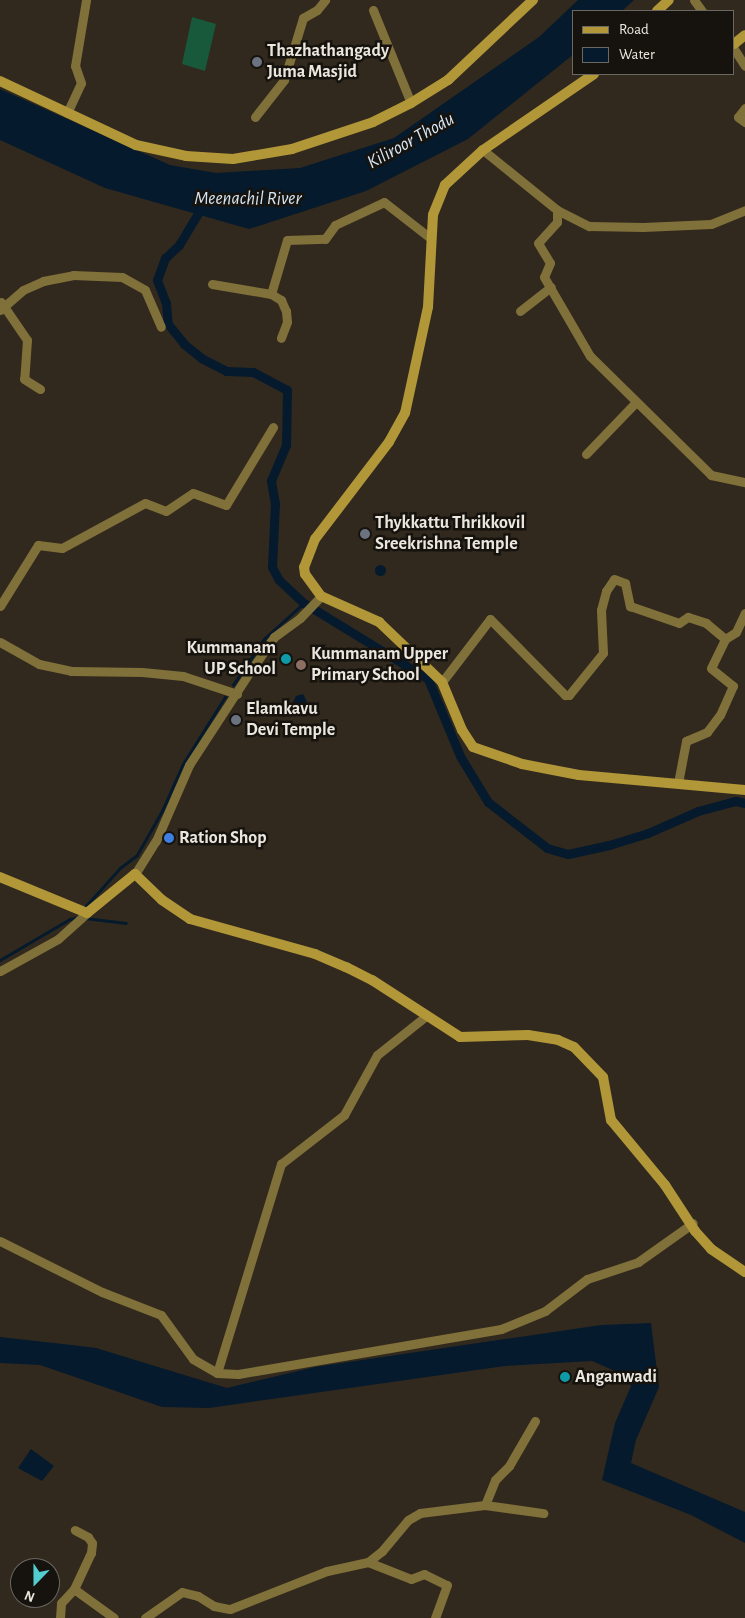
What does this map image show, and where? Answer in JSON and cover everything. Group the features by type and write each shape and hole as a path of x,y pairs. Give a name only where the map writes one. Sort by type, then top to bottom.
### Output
{"main road":[{"path":"0,81 136,145 178,155 233,159 292,149 373,122 411,103 448,80 533,0"},
{"path":"658,10 669,0"},
{"path":"593,75 483,150 445,185 438,197 429,237 428,307 405,413 389,442 309,551 305,574 318,599 379,622 442,682 462,730 473,747 522,764 579,775 745,790"},
{"path":"0,878 83,914 135,874 162,900 190,918 315,954 372,980 460,1037 528,1035 558,1040 574,1047 604,1077 611,1120 693,1223 702,1241 745,1272"}],"street":[{"path":"67,113 81,83 75,66 86,0"},
{"path":"255,117 284,80 303,18 317,10 326,0"},
{"path":"373,10 411,103"},
{"path":"735,51 745,66"},
{"path":"745,108 738,117 745,122"},
{"path":"483,150 557,210 589,226 643,227 711,224 745,210"},
{"path":"271,294 287,240 324,239 335,225 384,202 429,237"},
{"path":"557,210 557,222 538,243 550,263 544,277 590,356 635,403 712,475 745,482"},
{"path":"40,389 24,379 27,340 1,305 24,290 43,281 73,275 122,277 145,290 161,327"},
{"path":"212,284 271,294 280,300 286,311 287,322 281,338"},
{"path":"520,311 551,287"},
{"path":"586,454 635,403"},
{"path":"0,606 38,545 62,548 145,503 166,511 193,493 226,505 273,427"},
{"path":"442,682 490,618 564,695 570,695 603,653 601,610 606,591 614,579 625,584 630,606 679,623 688,617 706,623 725,639"},
{"path":"135,874 156,841 189,766 274,638 300,618 318,599"},
{"path":"678,783 686,741 707,732 720,714 733,686 712,668 725,639 736,632 745,613"},
{"path":"0,642 39,664 55,668 182,676 237,694"},
{"path":"0,972 58,939 83,914"},
{"path":"218,1373 281,1164 344,1115 377,1055 426,1016"},
{"path":"0,1241 102,1292 161,1314 193,1359 218,1373 265,1370 501,1329 545,1311 587,1278 638,1262 693,1223"},
{"path":"485,1505 495,1480 509,1466 535,1422"},
{"path":"145,1618 182,1592 198,1596 214,1606 230,1609 327,1571 368,1562 382,1551 408,1520 420,1513 485,1505 543,1513"},
{"path":"60,1618 64,1596 74,1589 91,1553 92,1543 75,1530"},
{"path":"368,1562 411,1579 424,1574 447,1585 435,1618"},
{"path":"74,1589 114,1618"}],"green space":[{"path":"192,17 216,24 205,71 182,64"}],"water":[{"name":"Meenachil River","path":"578,0 634,0 623,10 572,10 572,56 468,139 366,191 249,229 105,188 0,140 0,89 170,165 216,173 300,168 394,138 539,37"},
{"path":"380,564 386,570 380,576 374,570"},
{"path":"303,694 307,702 296,712 293,702 296,696"},
{"path":"651,1323 659,1387 636,1440 631,1463 745,1512 745,1543 691,1515 602,1480 615,1423 631,1386 624,1375 592,1361 505,1366 209,1408 162,1407 40,1365 0,1363 0,1337 96,1348 227,1388 315,1367 601,1325"},
{"path":"31,1449 54,1466 42,1481 18,1468"}],"waterway":[{"path":"203,205 179,245 165,258 157,280 166,303 168,324 184,344 201,358 226,371 253,372 287,390 286,445 271,481 275,503 272,567 279,580 304,603 428,679 460,756 488,802 547,848 568,854 609,845 648,833 698,811 736,801 745,803"},
{"path":"233,685 264,639 304,603"},
{"path":"84,908 120,868 137,855 162,811 183,764 225,697"},
{"path":"0,960 70,919 80,917"},
{"path":"85,918 126,923"}],"place":[{"name":"Thazhathangady Juma Masjid","path":"257,62"},
{"name":"Thykkattu Thrikkovil Sreekrishna Temple","path":"365,534"},
{"name":"Kummanam UP School","path":"286,659"},
{"name":"Kummanam Upper Primary School","path":"301,665"},
{"name":"Elamkavu Devi Temple","path":"236,720"},
{"name":"Ration Shop","path":"169,838"},
{"name":"Anganwadi","path":"565,1377"}],"water label":[{"name":"Kiliroor Thodu","path":"411,141"}]}
